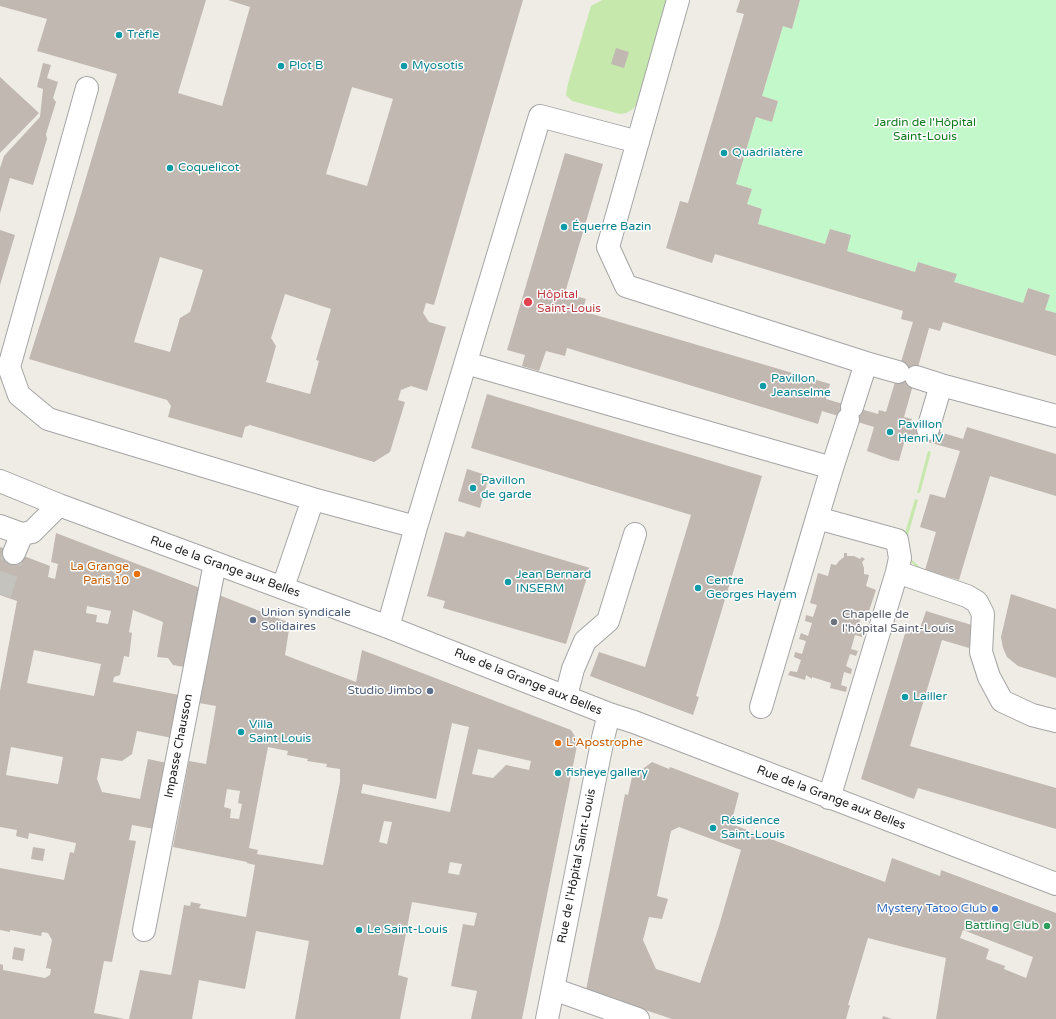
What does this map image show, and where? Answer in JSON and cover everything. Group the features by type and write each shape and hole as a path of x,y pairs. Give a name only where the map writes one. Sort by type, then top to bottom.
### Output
{"street":[{"path":"678,0 608,247 626,286 866,363 1056,416"},
{"path":"87,88 9,367 19,395 48,419 313,499 416,527"},
{"path":"388,627 416,527 540,116 638,142"},
{"path":"466,363 832,468"},
{"path":"761,707 832,468 866,363"},
{"path":"928,429 941,385"},
{"name":"Rue de la Grange aux Belles","path":"0,481 59,505 388,627 609,714 634,722 1056,884"},
{"path":"283,587 313,499"},
{"path":"0,526 18,544 59,505"},
{"path":"817,518 897,540 900,558 829,798"},
{"path":"566,696 573,670 585,640 608,621 635,534"},
{"name":"Impasse Chausson","path":"144,930 214,563"},
{"path":"897,572 967,596 978,602 983,614 981,652 989,677 1002,701 1032,715 1056,721"},
{"name":"Rue de l'Hôpital Saint-Louis","path":"547,1019 609,714"},
{"path":"553,989 638,1019"}],"green space":[{"path":"602,0 669,0 638,102 633,109 626,113 620,114 572,101 566,95 568,83 591,6"},
{"name":"Jardin de l'Hôpital Saint-Louis","path":"800,0 1056,0 1056,313 1045,310 1050,295 1028,288 1023,303 954,282 956,274 937,268 918,263 915,272 847,251 830,229 825,244 758,224 762,209 747,204 752,189 736,184 756,117 772,121 778,101 762,96 783,26 792,29"},
{"path":"928,451 931,452 920,493 917,493"},
{"path":"915,499 918,500 907,542 912,560 922,569 921,571 909,560 905,533"}],"building":[{"path":"0,0 206,0 178,93 222,106 250,7 228,0 523,0 434,305 426,303 423,313 429,322 446,327 427,391 411,386 401,390 398,400 405,402 390,452 374,462 250,425 245,427 242,438 168,417 171,406 167,400 29,359 74,218 117,74 37,51 47,19 0,6","holes":["352,87 393,99 367,186 326,174","160,257 203,270 190,312 180,318 170,352 134,342","285,294 331,309 316,360 319,361 310,394 266,382 276,346 271,338"]},
{"path":"740,0 800,0 792,29 783,26 762,96 778,101 772,122 756,117 736,184 752,189 747,204 762,209 758,224 825,244 830,229 851,235 847,251 915,272 918,262 957,274 954,282 1023,303 1028,288 1050,295 1045,310 1056,313 1056,356 943,322 940,331 929,328 904,417 912,419 910,423 963,439 967,427 1056,454 1056,496 990,476 959,580 925,570 936,532 920,527 930,494 945,498 960,451 906,436 899,461 892,460 867,451 874,427 822,411 818,424 567,348 565,356 546,351 539,371 522,366 525,355 507,350 565,153 603,164 565,293 586,299 582,311 830,384 826,399 878,414 879,410 886,412 913,322 901,319 903,311 715,254 712,263 666,248 680,201 688,203 744,14 736,12"},
{"path":"616,48 629,52 624,68 611,64"},
{"path":"43,63 51,65 47,78 58,82 53,98 56,102 46,134 47,139 33,185 10,178 0,213 0,168 4,156 40,117 43,89 37,87"},
{"path":"0,77 39,113 0,153"},
{"path":"0,230 15,235 0,285"},
{"name":"Centre Georges Hayem","path":"487,394 762,476 696,696 699,697 693,715 590,676 599,652 645,667 691,515 471,448"},
{"name":"Pavillon de garde","path":"467,469 489,476 480,508 458,501"},
{"name":"Jean Bernard INSERM","path":"467,531 590,568 566,644 443,608 445,601 427,596 445,532 464,537"},
{"path":"56,533 200,588 185,667 173,665 168,658 157,657 163,622 133,610 129,632 132,633 129,657 124,656 120,675 114,677 113,682 179,695 172,738 137,731 132,754 122,761 101,758 97,779 102,792 140,799 148,759 167,763 154,829 132,825 129,840 136,841 112,962 104,961 94,1013 125,1019 0,1019 0,964 3,965 3,970 45,978 50,975 51,969 46,968 52,940 48,933 42,932 41,936 10,930 10,932 0,930 0,868 64,880 70,852 74,853 76,843 29,833 28,839 16,836 17,830 0,827 0,691 17,601 0,595 0,547 50,566 48,577 55,579 58,564 51,562","holes":["87,606 111,611 108,624 96,622 97,615 86,613","34,650 101,664 94,696 27,683","11,747 63,757 58,784 6,775"]},
{"name":"Chapelle de l'hôpital Saint-Louis","path":"844,553 847,553 847,556 854,556 860,559 862,557 865,559 862,562 864,574 869,575 866,586 876,590 866,620 861,618 857,630 863,633 862,637 855,635 851,649 858,651 856,656 850,654 846,666 852,669 851,674 844,672 841,685 847,687 846,692 830,688 831,683 812,677 812,679 806,675 805,680 788,675 790,671 797,672 801,660 794,657 795,652 802,654 806,641 799,639 801,633 808,636 812,623 805,621 806,615 813,617 817,605 810,603 818,573 828,576 831,564 836,565 844,557"},
{"path":"1011,594 1056,609 1056,678 1018,666 1007,657 1003,648 1001,637"},
{"path":"219,595 290,623 285,655 295,659 356,682 362,650 571,730 578,741 522,1019 471,1019 477,991 451,986 463,924 474,926 477,913 412,902 398,975 408,978 400,1019 295,1019 309,941 256,931 245,989 199,980 192,1019 129,1019 140,970 171,975 184,905 190,906 191,902 201,904 199,908 246,917 255,865 247,862 173,847 189,761 206,764 216,706 199,703","holes":["452,723 469,727 450,812 361,793 363,784 436,799","268,747 288,751 287,755 308,759 307,761 327,764 326,767 340,769 340,782 323,865 257,854 258,850 249,848","478,749 531,761 529,770 506,765 493,778 472,774","227,789 240,791 238,803 242,804 239,819 230,818 231,809 224,807","384,821 392,822 387,844 379,842","450,862 462,864 459,875 448,873"]},
{"name":"Lailler","path":"926,611 975,626 969,648 942,640 910,746 1056,788 1056,829 918,788 914,799 861,779 907,627 919,631"},
{"path":"652,762 669,769 670,767 739,793 731,824 885,882 892,858 940,876 941,870 1056,913 1056,1019 936,1019 946,958 868,938 848,1005 850,1005 846,1019 672,1019 586,990 625,794 628,795 632,777","holes":["679,827 741,850 719,926 700,983 656,969 643,940 649,917 662,919 668,899 657,896 671,831","963,930 1033,957 1026,978 1004,969 1005,966 986,959 989,949 960,938"]},
{"path":"33,847 45,849 43,861 31,859"},
{"path":"14,947 25,949 23,961 12,959"},
{"path":"883,1016 892,1019 882,1019"}],"tunnel":[{"path":"0,594 14,553"}],"place":[{"name":"Trèfle","path":"119,35"},
{"name":"Plot B","path":"281,66"},
{"name":"Myosotis","path":"404,66"},
{"name":"Quadrilatère","path":"724,153"},
{"name":"Coquelicot","path":"170,168"},
{"name":"Équerre Bazin","path":"564,227"},
{"name":"Hôpital Saint-Louis","path":"528,302"},
{"name":"Pavillon Jeanselme","path":"763,386"},
{"name":"Pavillon Henri IV","path":"890,432"},
{"name":"Pavillon de garde","path":"473,488"},
{"name":"La Grange Paris 10","path":"137,574"},
{"name":"Jean Bernard INSERM","path":"508,582"},
{"name":"Centre Georges Hayem","path":"698,588"},
{"name":"Union syndicale Solidaires","path":"253,620"},
{"name":"Chapelle de l'hôpital Saint-Louis","path":"834,622"},
{"name":"Studio Jimbo","path":"430,691"},
{"name":"Lailler","path":"905,697"},
{"name":"Villa Saint Louis","path":"241,732"},
{"name":"L'Apostrophe","path":"558,743"},
{"name":"fisheye gallery","path":"558,773"},
{"name":"Résidence Saint-Louis","path":"713,828"},
{"name":"Mystery Tatoo Club","path":"995,909"},
{"name":"Battling Club","path":"1047,926"},
{"name":"Le Saint-Louis","path":"359,930"}]}
